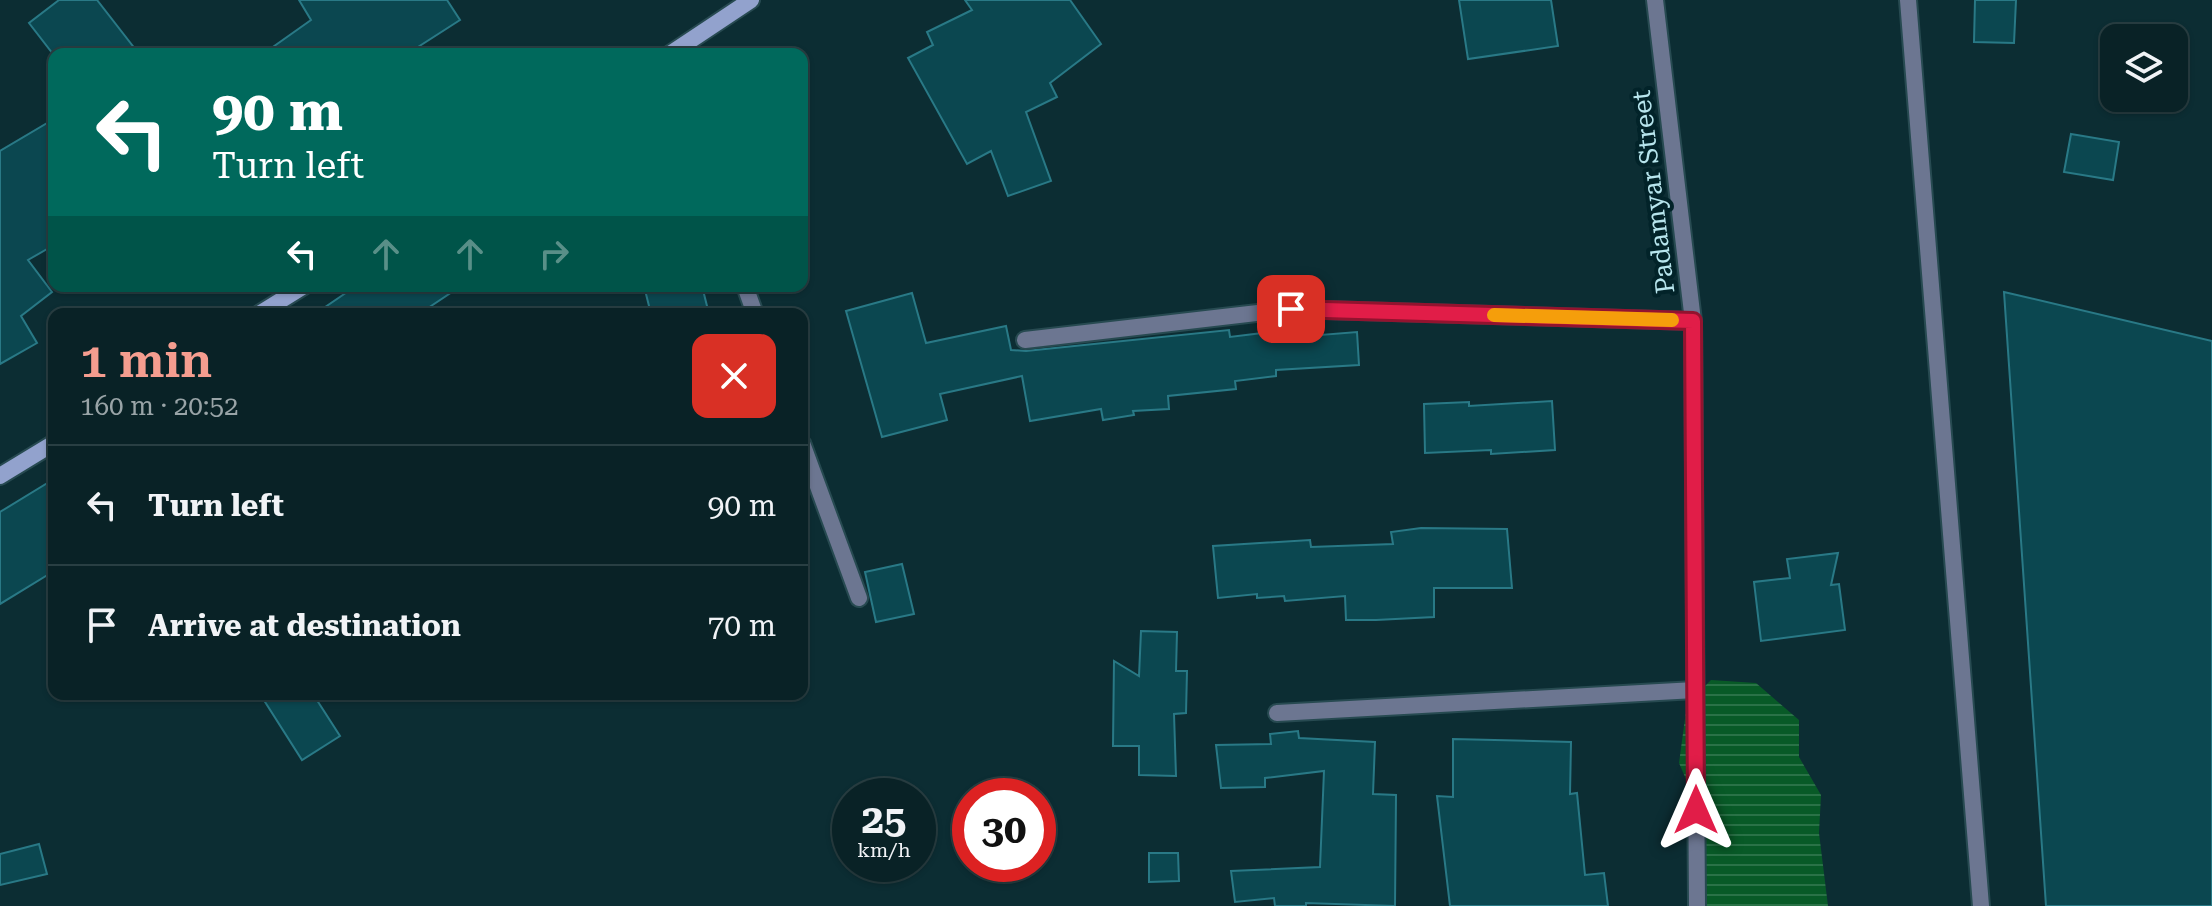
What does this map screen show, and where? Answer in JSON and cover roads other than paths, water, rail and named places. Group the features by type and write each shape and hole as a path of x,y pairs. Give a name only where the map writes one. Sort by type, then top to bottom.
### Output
{"street":[{"path":"679,48 751,0"},
{"name":"Padamyar Street","path":"1655,0 1693,321 1697,906"},
{"path":"1908,0 1981,906"},
{"path":"269,308 294,292"},
{"path":"1025,340 1291,309 1693,321"},
{"path":"0,476 48,447"},
{"path":"808,459 859,598"},
{"path":"1277,713 1695,690"}]}
